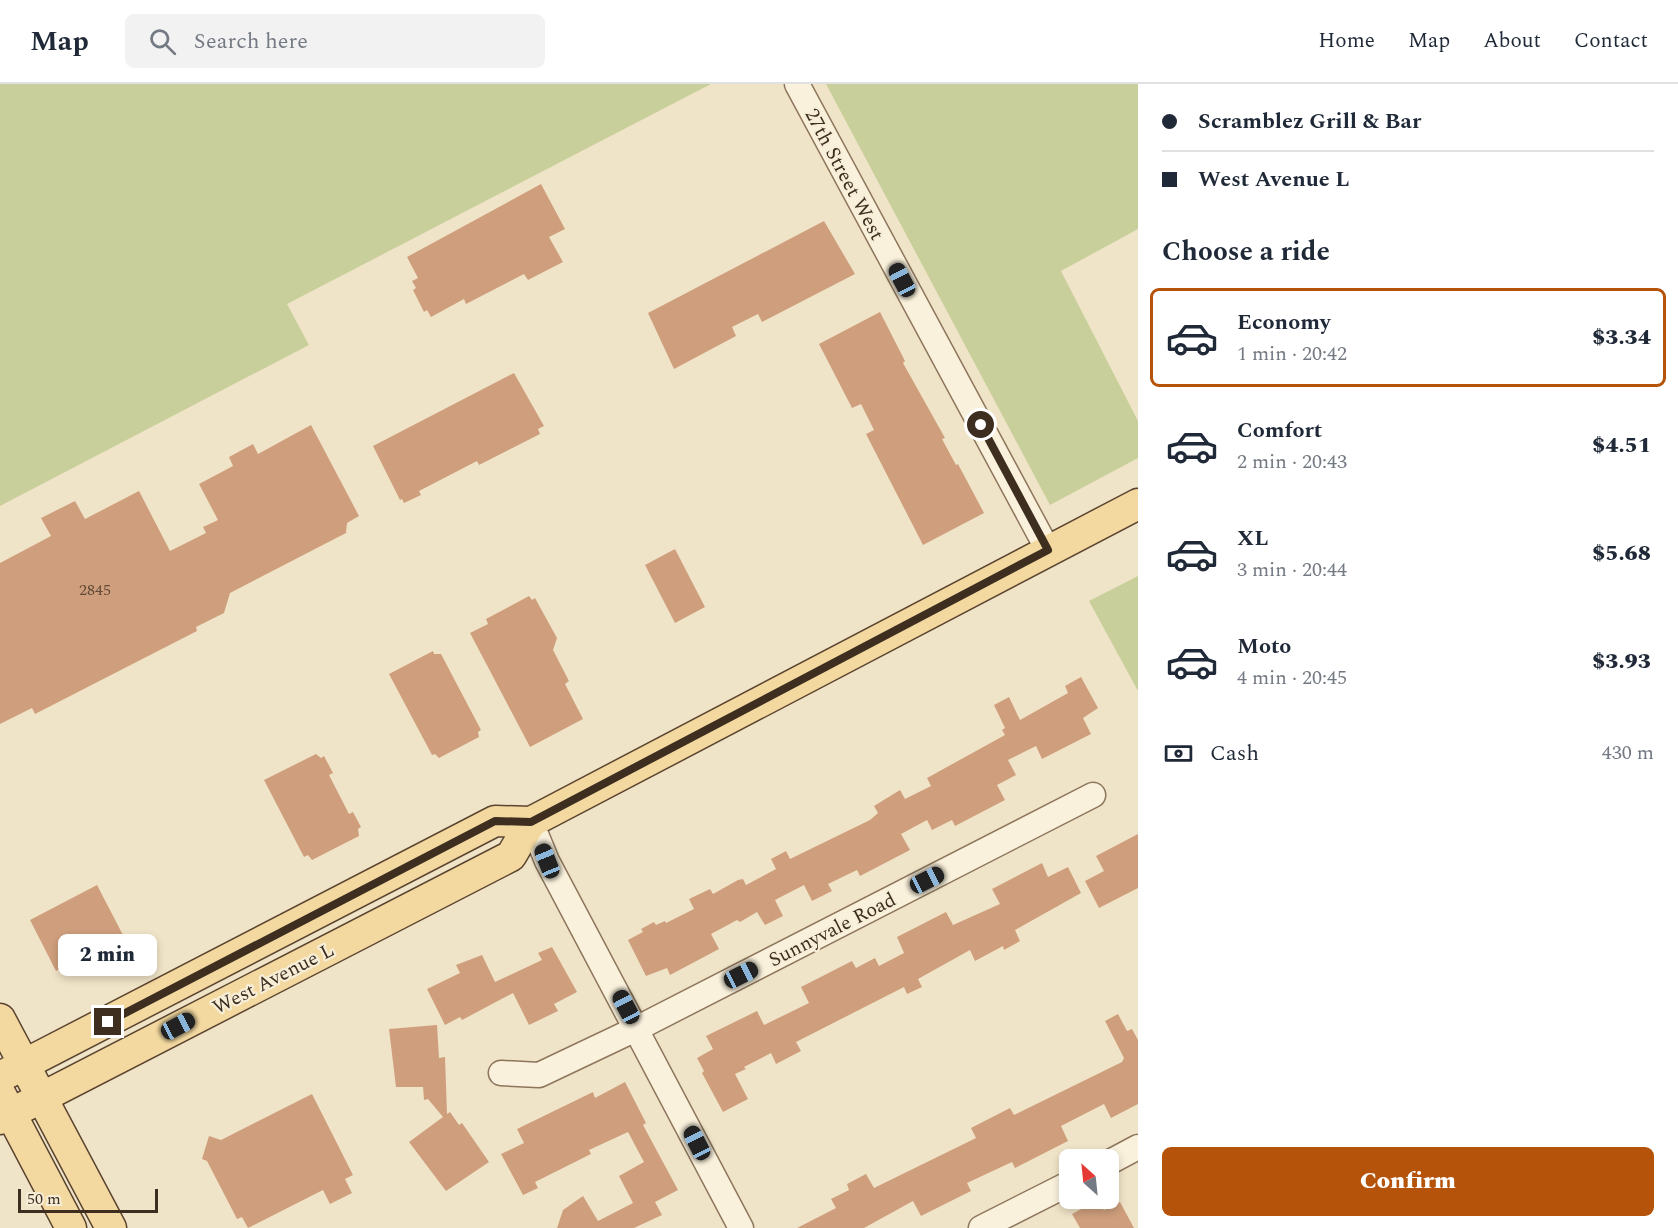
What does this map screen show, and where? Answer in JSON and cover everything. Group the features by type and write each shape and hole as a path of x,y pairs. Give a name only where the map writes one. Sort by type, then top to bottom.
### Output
{"main road":[{"name":"West Avenue L","path":"13,1071 495,821 531,822 1138,504"},
{"name":"West Avenue L","path":"4,1109 41,1098 512,856 531,822"},
{"path":"0,1019 13,1071 41,1098 111,1228"},
{"path":"4,1109 71,1228"}],"street":[{"name":"27th Street West","path":"797,84 1048,550"},
{"name":"Sunnyvale Road","path":"501,1073 539,1075 638,1028 1093,795"},
{"path":"531,822 547,861 638,1028 733,1225"},
{"path":"1119,1158 1138,1148"},
{"path":"981,1228 1059,1189"}],"green space":[{"path":"0,84 711,84 287,304 309,345 0,506"},
{"path":"826,84 1138,84 1138,229 1061,271 1138,421 1138,458 1050,505"},
{"path":"1138,576 1138,691 1089,601"}],"building":[{"path":"541,184 565,229 549,237 563,262 528,280 524,274 466,304 464,299 431,317 427,310 424,312 413,290 416,288 412,281 418,278 407,257"},
{"path":"824,221 855,274 762,322 758,314 732,327 736,336 674,369 648,313"},
{"path":"880,312 905,361 903,363 945,438 942,439 984,513 923,545 866,434 874,430 861,404 852,408 819,344"},
{"path":"514,373 544,426 538,429 540,434 479,465 477,461 419,491 421,495 404,503 402,499 400,500 373,446"},
{"path":"311,425 359,516 347,523 346,533 230,593 224,613 196,627 197,631 35,714 32,708 0,724 0,563 51,536 41,518 75,501 85,519 139,491 170,551 206,533 203,527 218,520 199,484 233,466 229,457 253,444 258,454"},
{"path":"675,549 705,607 675,623 645,565"},
{"path":"529,596 532,600 535,598 557,638 553,650 569,681 565,684 583,719 530,747 470,633 488,624 486,619"},
{"path":"433,651 434,654 441,654 481,730 478,732 479,737 439,758 435,754 432,755 389,674"},
{"path":"1081,677 1098,708 1083,718 1091,734 1042,759 1036,746 1008,760 1016,775 997,785 1005,800 955,826 952,820 932,830 927,820 901,834 910,850 860,876 857,870 828,884 832,891 812,901 804,885 775,900 783,916 765,925 757,912 740,922 737,920 711,934 719,949 670,975 667,968 646,976 628,940 643,932 641,929 654,922 656,925 665,921 666,923 694,909 689,899 710,889 713,894 743,879 746,885 776,869 771,859 786,851 790,859 870,820 878,813 874,806 900,790 905,799 931,786 927,778 1005,735 1002,730 1005,728 994,705 1009,697 1020,720 1068,693 1065,686"},
{"path":"316,754 321,758 324,756 333,773 329,775 349,814 353,812 361,827 358,829 359,836 312,860 308,855 304,857 264,780"},
{"path":"1138,834 1138,888 1099,908 1085,881 1104,871 1096,856"},
{"path":"1042,863 1048,877 1068,867 1081,893 1015,930 1020,941 1004,950 1003,946 975,961 970,950 918,979 922,987 907,994 904,987 796,1042 801,1051 776,1064 771,1053 744,1067 746,1069 735,1074 748,1099 723,1112 702,1073 704,1071 697,1058 713,1049 706,1036 757,1011 764,1025 809,1003 801,987 852,961 856,968 875,958 879,966 904,953 897,937 946,912 953,925 1000,904 992,889"},
{"path":"97,885 124,937 118,940 126,957 108,966 99,949 56,971 30,920"},
{"path":"552,947 577,992 554,1004 558,1011 529,1025 513,993 462,1020 460,1017 445,1025 427,989 460,973 456,965 482,955 495,982 542,960 538,953"},
{"path":"1118,1014 1127,1031 1132,1029 1138,1040 1138,1104 1111,1118 1104,1104 1061,1126 1068,1141 1015,1168 1012,1162 967,1183 971,1191 921,1216 913,1201 864,1228 797,1228 836,1208 831,1199 849,1190 847,1184 866,1174 874,1188 976,1138 971,1128 1010,1108 1014,1115 1122,1062 1124,1058 1105,1021"},
{"path":"437,1025 439,1058 445,1057 447,1114 450,1112 459,1125 462,1123 489,1162 446,1191 409,1142 443,1117 428,1099 424,1100 423,1087 396,1087 389,1029"},
{"path":"625,1082 646,1123 643,1125 678,1190 655,1202 662,1215 634,1228 557,1228 563,1210 583,1196 598,1221 633,1203 619,1176 644,1162 628,1132 589,1150 591,1154 535,1182 538,1188 523,1195 501,1154 524,1143 517,1129 593,1092 595,1098"},
{"path":"312,1094 353,1175 345,1179 352,1193 330,1204 323,1190 248,1228 242,1217 237,1219 207,1161 202,1159 209,1136 221,1140"},
{"path":"1120,1202 1134,1228 1080,1228 1072,1214 1081,1209 1119,1209"}],"route":[{"path":"108,1022 495,821 531,822 1048,550 981,425"}]}
